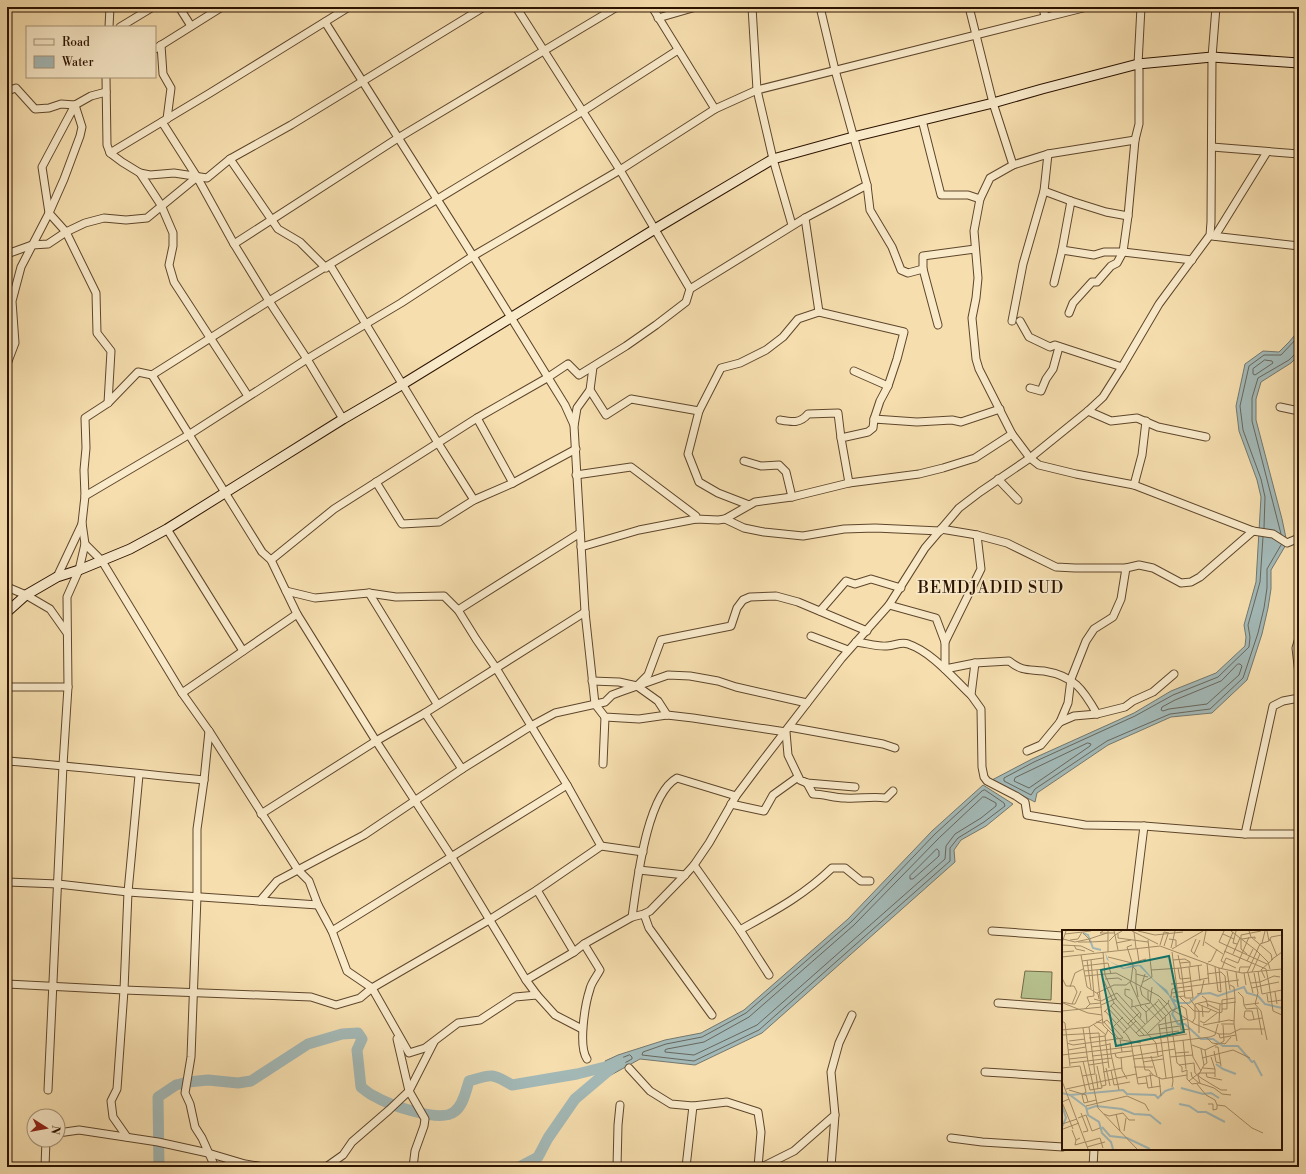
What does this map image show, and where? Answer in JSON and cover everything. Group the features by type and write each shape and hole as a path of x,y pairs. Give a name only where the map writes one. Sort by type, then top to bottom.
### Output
{"street":[{"path":"109,26 110,7"},
{"path":"122,26 153,7"},
{"path":"179,7 191,26"},
{"path":"222,7 158,47 163,74 171,88 164,120 234,244 307,359 342,419"},
{"path":"110,153 349,7"},
{"path":"107,78 107,145 110,153 140,173 150,175 174,173 207,178 230,159 291,125 484,7"},
{"path":"516,7 620,170 690,289"},
{"path":"234,244 398,138 617,7"},
{"path":"652,7 715,109"},
{"path":"658,18 696,7"},
{"path":"752,7 757,90 772,159 792,225"},
{"path":"820,7 853,137 867,185 870,210 892,246 901,270 908,273 923,269"},
{"path":"969,7 993,104 1013,165"},
{"path":"1043,7 1045,17"},
{"path":"85,496 190,434 307,359 407,300 473,256 620,170 715,109 757,90 1087,7"},
{"path":"1069,313 1073,303 1092,282 1097,282 1111,266 1117,263 1122,252 1128,216 1135,140 1139,124 1140,70 1138,64 1140,7"},
{"path":"1213,236 1212,57 1216,7"},
{"path":"325,22 565,405 574,426"},
{"path":"48,1090 68,687 67,597 79,570 85,544 82,523 85,496 85,418 108,402 138,372 152,375 269,301 583,111 678,50"},
{"path":"7,612 26,595 56,577 79,570 130,549 167,529 342,419 403,384 772,159 853,137 993,104 1042,88 1138,64 1212,57 1299,63"},
{"path":"7,91 16,88 35,109 49,108 61,104 75,105"},
{"path":"106,92 91,96 75,105 42,167 49,213 66,232 96,293 97,333 111,351 108,402"},
{"path":"7,364 15,343 12,301 21,267 49,213 64,179 80,136 82,127 75,105"},
{"path":"922,120 941,195 968,195 980,199"},
{"path":"1135,140 1048,154 1013,165 990,178 980,199 974,231 978,278 972,318 976,359 979,369 1012,434 1030,458 1038,465 1134,485 1253,531 1273,534 1287,543 1299,538"},
{"path":"1212,147 1299,154"},
{"path":"526,980 574,952 584,944 632,917 650,911 694,865 709,843 736,796 848,650 867,631 889,605 925,548 959,508 998,479 1030,458 1088,412 1103,397 1159,304 1192,260 1213,236 1267,152"},
{"path":"1012,321 1023,264 1044,192 1048,154"},
{"path":"230,159 278,229 300,242 328,266 474,500"},
{"path":"140,173 161,205 173,233 173,246 169,265 174,282 248,396"},
{"path":"7,254 32,245 48,244 66,232 85,223 104,218 126,220 147,218 197,177"},
{"path":"271,560 334,509 477,418 548,378 568,364 579,375 593,367 656,325 686,302 690,289 792,225 867,185"},
{"path":"1044,192 1106,212 1128,216"},
{"path":"1054,282 1062,250 1071,201"},
{"path":"805,218 819,312"},
{"path":"1213,236 1299,246"},
{"path":"938,325 923,269 923,256 975,249"},
{"path":"1062,250 1094,255 1104,252 1122,252 1192,260"},
{"path":"749,505 718,493 699,482 688,454 699,411 721,368 740,363 766,350 783,337 798,319 819,312 904,332 888,386 880,401 874,419 873,428 868,432 840,438"},
{"path":"1020,321 1030,337 1050,347 1059,347 1122,367"},
{"path":"1030,388 1041,391 1053,369 1059,347"},
{"path":"593,367 590,390 577,408 574,426 585,612 592,681 595,704 605,717 603,764"},
{"path":"854,371 888,386"},
{"path":"152,375 262,552 271,560 297,614 376,741 451,856 526,980 554,1015 582,1029"},
{"path":"590,390 606,415 631,399 699,411"},
{"path":"1280,407 1299,411"},
{"path":"874,419 917,422 952,420 961,422 1000,409"},
{"path":"1088,412 1111,420 1137,418 1164,429 1206,437"},
{"path":"780,420 796,422 805,418 808,414 838,413 840,438 849,483"},
{"path":"477,418 513,483"},
{"path":"1134,485 1142,454 1146,421"},
{"path":"581,547 638,530 696,519 725,519 755,502 792,497 849,483 919,474 943,468 975,458 1012,434"},
{"path":"376,482 402,524 439,522 474,500 513,483 576,449"},
{"path":"744,461 761,466 779,465 786,472 792,497"},
{"path":"576,475 630,466 696,516 696,519"},
{"path":"998,479 1018,500"},
{"path":"725,519 744,528 764,532 803,536 844,528 940,530 977,535 1007,543 1056,567 1126,568 1139,565 1153,568 1181,583 1191,582 1200,577 1253,531"},
{"path":"56,577 82,523"},
{"path":"167,529 243,650"},
{"path":"458,610 580,533"},
{"path":"945,642 981,569 977,535"},
{"path":"85,544 102,561 182,692 209,730 298,870 309,881 318,905 332,930 347,971 372,988 408,1053 425,1048 458,1023 480,1020 515,997 537,995"},
{"path":"1027,751 1041,744 1060,722 1068,703 1071,679 1086,640 1094,629 1113,617 1122,599 1126,568"},
{"path":"820,611 846,581 855,584 871,579 901,588"},
{"path":"7,587 26,595 50,609 67,634"},
{"path":"286,591 315,598 369,593 396,597 444,596 458,610 476,640 496,668 567,785 601,846"},
{"path":"369,593 437,704"},
{"path":"637,686 648,675 662,640 731,626 737,608 743,600 750,597 776,596 798,602 867,631"},
{"path":"889,605 936,618 945,642 944,669"},
{"path":"261,814 585,612"},
{"path":"182,692 297,614"},
{"path":"811,636 848,650"},
{"path":"1299,638 1299,674"},
{"path":"856,642 887,646 900,643 908,644 926,654 971,695 981,709 982,767 984,777 987,781 1025,802 1027,815 1085,826 1144,826 1245,834 1299,834"},
{"path":"944,669 975,663 1009,661 1024,670 1044,671 1071,679 1087,696 1097,714"},
{"path":"971,695 975,663"},
{"path":"1060,722 1074,716 1097,714 1125,708 1133,701 1153,692 1174,674"},
{"path":"260,901 277,881 364,835 462,769 531,726 555,713 604,702 616,693 668,675 690,676 718,681 736,687 807,703"},
{"path":"592,681 619,682 637,686 658,701 667,715"},
{"path":"7,687 68,687"},
{"path":"1245,834 1273,706 1283,701 1299,698"},
{"path":"425,713 462,769"},
{"path":"605,717 639,719 667,715 787,730 883,744 895,748"},
{"path":"209,730 197,829 197,896 191,1056 185,1093 190,1104 195,1127 202,1138 215,1167"},
{"path":"787,730 788,755 800,780 807,783 855,787"},
{"path":"7,761 63,765 204,780"},
{"path":"127,1137 113,1117 112,1101 117,1089 124,990 128,892 139,774"},
{"path":"731,804 764,812 772,795 798,777"},
{"path":"632,917 639,870 654,809 670,782 677,778 736,796"},
{"path":"807,783 813,794 823,794 845,798 875,796 886,798 893,791"},
{"path":"332,930 567,785"},
{"path":"1131,930 1144,826"},
{"path":"7,984 311,997 336,1005 360,998 372,988 489,920 537,890 601,846 643,852"},
{"path":"694,865 740,930 769,975"},
{"path":"740,930 796,899 820,880 832,868 845,868 861,881 870,881"},
{"path":"639,870 685,875"},
{"path":"7,882 58,884 128,892 318,905"},
{"path":"537,890 574,952"},
{"path":"644,914 649,928 712,1015"},
{"path":"992,931 1062,936"},
{"path":"584,944 600,970 590,988 582,1029 584,1054 587,1059"},
{"path":"998,1003 1062,1008"},
{"path":"831,1167 836,1115 831,1072 837,1047 852,1015"},
{"path":"393,1026 401,1052 409,1091 425,1119 415,1151 413,1167"},
{"path":"326,1167 343,1155 352,1142 409,1091 434,1040"},
{"path":"629,1068 650,1091 671,1104 693,1106 727,1102 758,1112 761,1132 758,1167"},
{"path":"985,1072 1062,1077"},
{"path":"616,1167 620,1105"},
{"path":"686,1167 693,1106"},
{"path":"762,1167 794,1151 836,1115"},
{"path":"66,1132 79,1130 158,1142 208,1153 245,1164 264,1167"},
{"path":"951,1138 1062,1148"},
{"path":"45,1167 46,1148"},
{"path":"1093,1167 1094,1150"}],"green space":[{"path":"1025,971 1052,972 1051,1000 1021,998"}],"water":[{"path":"1299,330 1299,355 1291,363 1261,382 1256,399 1256,420 1287,543 1271,570 1271,589 1268,608 1262,634 1247,680 1212,713 1171,717 1108,745 1037,793 1035,802 992,780 1032,759 1134,713 1171,691 1216,673 1245,646 1246,637 1244,625 1256,582 1261,497 1257,480 1239,431 1236,406 1245,364 1263,351 1279,352"},
{"path":"983,785 1013,804 986,826 961,840 954,850 955,862 762,1033 695,1065 640,1059 611,1075 605,1061 618,1055 665,1040 701,1033 744,1010 848,919 932,831"}],"waterway":[{"path":"159,1167 158,1097 176,1085 188,1082 208,1080 238,1083 251,1081 308,1044 342,1034 358,1033 362,1039 357,1050 361,1087 381,1100 414,1112 426,1114 447,1115 454,1112 460,1106 464,1098 469,1081 487,1076 500,1078 512,1085 577,1074 620,1062"},
{"path":"519,1167 538,1157 548,1138 575,1099 614,1066"}],"district":[{"name":"BEMDJADID SUD","path":"991,587"}]}
